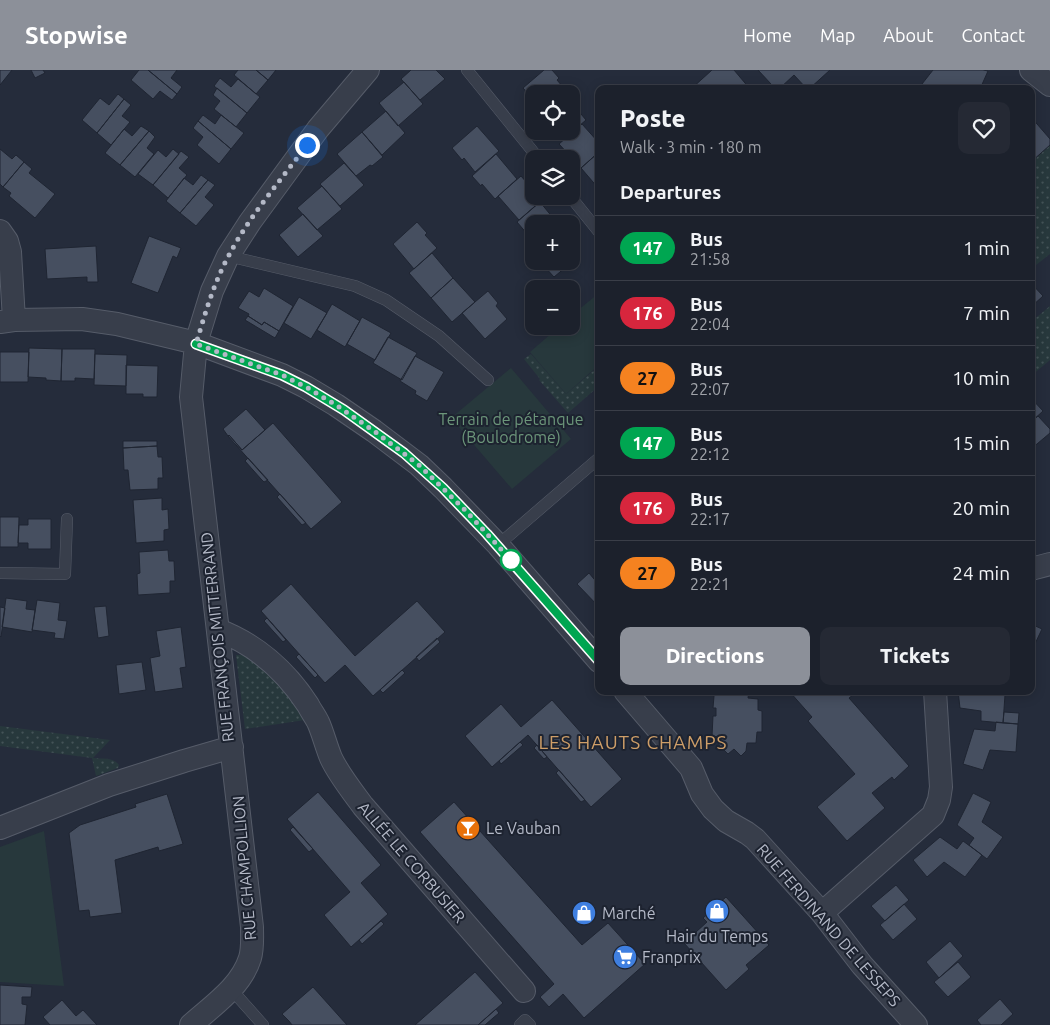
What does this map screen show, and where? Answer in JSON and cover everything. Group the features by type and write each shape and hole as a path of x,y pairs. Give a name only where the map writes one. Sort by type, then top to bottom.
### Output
{"street":[{"name":"RUE FRANÇOIS MITTERRAND","path":"0,828 109,785 184,760 232,747 191,397 196,344 212,291 228,256 254,215 312,137 368,70"},
{"path":"0,231 7,241 10,252 7,321 82,319 117,324 196,344 282,375 306,387 344,410 419,465 498,545 595,656"},
{"path":"1035,568 1050,564"},
{"name":"ALLÉE LE CORBUSIER","path":"218,630 232,635 255,649 274,664 300,694 318,722 332,760 363,806 524,991"},
{"name":"RUE FERDINAND DE LESSEPS","path":"628,695 691,768 702,794 713,809 726,821 755,839 822,913 862,965 916,1025"},
{"path":"822,913 933,815 941,787 935,695"},
{"name":"RUE CHAMPOLLION","path":"191,1025 231,989 242,976 250,959 252,946 252,927 232,747"}],"lane":[{"path":"467,70 532,150"},
{"path":"577,205 595,227"},
{"path":"228,256 354,286 386,300 439,336 488,380"},
{"path":"498,545 595,461"},
{"path":"0,573 65,574 67,519"},
{"path":"231,989 263,1025"}],"green space":[{"path":"1050,145 1050,254 1035,266 1035,158"},
{"path":"595,296 595,369 566,394 530,352 550,335 580,335 580,309"},
{"path":"1050,306 1050,360 1035,373 1035,319"},
{"path":"531,354 566,394 595,369 595,389 568,413 539,380 524,359"},
{"name":"Terrain de pétanque (Boulodrome)","path":"511,368 571,439 512,489 451,418"},
{"path":"236,655 248,656 269,674 294,703 305,720 245,729"},
{"path":"0,726 110,740 93,758 117,762 118,768 96,776 92,758 0,746"},
{"path":"44,831 64,986 0,982 0,847"}],"building":[{"path":"0,70 12,70 0,85"},
{"path":"31,70 43,70 45,73 35,78"},
{"path":"139,70 148,70 177,94 172,100 160,91 153,99 131,80"},
{"path":"148,70 177,70 171,78 182,87 177,94"},
{"path":"238,70 256,70 268,80 256,94 234,75"},
{"path":"256,70 276,70 268,80"},
{"path":"411,70 436,70 445,79 420,100 401,79"},
{"path":"544,70 552,70 559,78 557,80 561,85 526,85"},
{"path":"712,70 734,70 747,85 695,85"},
{"path":"758,70 830,70 813,85 803,85 794,75 783,85 771,84"},
{"path":"933,70 988,71 982,85 922,84"},
{"path":"220,78 231,87 238,79 260,97 247,113 214,86"},
{"path":"404,82 423,104 398,126 379,103"},
{"path":"217,88 247,113 236,127 214,109 220,101 213,95"},
{"path":"118,94 124,99 97,133 82,120 100,98 109,105"},
{"path":"124,99 131,105 122,116 130,122 111,145 97,133"},
{"path":"386,111 405,133 382,155 362,132"},
{"path":"580,113 586,120 580,125"},
{"path":"203,115 215,124 221,115 244,133 231,149 198,121"},
{"path":"198,121 231,149 219,164 197,145 203,137 193,128"},
{"path":"1035,122 1050,139 1050,145 1035,158"},
{"path":"582,124 595,139 595,156 581,168 580,150 564,150 559,144 564,140 580,140 580,126"},
{"path":"141,126 149,131 120,165 105,153 124,129 132,136"},
{"path":"477,126 499,151 475,172 464,158 462,160 452,148"},
{"path":"149,131 155,137 147,148 154,154 135,177 120,165"},
{"path":"362,132 383,157 356,176 337,154"},
{"path":"0,149 12,159 16,155 24,162 3,187 0,184"},
{"path":"173,149 179,154 153,185 138,174 158,150 166,157"},
{"path":"181,151 189,157 179,168 187,175 168,198 153,185"},
{"path":"496,154 517,179 495,199 472,176"},
{"path":"595,156 595,184 581,168"},
{"path":"24,162 32,169 29,173 55,194 35,218 9,196 11,193 3,187"},
{"path":"344,163 364,185 340,206 320,184"},
{"path":"201,175 208,180 180,213 166,201 184,178 193,185"},
{"path":"521,176 525,181 525,205 536,205 519,220 498,196"},
{"path":"208,180 215,185 205,197 214,205 196,226 180,213"},
{"path":"322,186 342,209 317,230 297,208"},
{"path":"537,205 542,205 551,215 525,215"},
{"path":"303,214 323,236 298,257 279,235"},
{"path":"525,215 525,231 517,222"},
{"path":"417,222 427,233 425,235 437,248 414,269 393,244"},
{"path":"149,236 181,248 177,258 173,256 158,293 131,283"},
{"path":"96,246 98,282 87,282 87,277 47,279 45,249"},
{"path":"432,253 453,278 431,298 409,273"},
{"path":"548,270 562,270 554,277"},
{"path":"453,278 475,302 452,322 431,298"},
{"path":"1035,287 1043,296 1035,303"},
{"path":"264,288 293,306 279,331 264,322 262,325 238,308 249,291 259,297"},
{"path":"488,291 498,303 496,306 507,319 485,339 462,313"},
{"path":"299,297 327,313 311,339 284,323"},
{"path":"332,304 360,321 345,347 317,330"},
{"path":"248,316 262,325 264,322 279,331 275,338 245,320"},
{"path":"362,317 391,333 375,360 347,344"},
{"path":"388,337 417,353 402,380 373,363"},
{"path":"29,348 62,349 61,381 28,377"},
{"path":"62,349 95,349 94,379 75,378 75,381 61,381"},
{"path":"0,352 29,352 28,382 0,382"},
{"path":"95,354 127,355 126,386 94,385"},
{"path":"415,356 444,372 427,401 415,394 416,391 400,381"},
{"path":"126,365 158,366 157,397 143,397 143,394 126,394"},
{"path":"1035,402 1043,411 1035,418"},
{"path":"246,409 265,430 242,450 223,429"},
{"path":"1038,416 1050,429 1050,433 1035,446 1035,419"},
{"path":"273,423 342,502 311,529 228,436 242,450"},
{"path":"123,441 157,441 157,446 123,448"},
{"path":"157,446 158,457 162,457 163,478 158,478 158,489 130,490 128,470 124,470 123,448"},
{"path":"248,458 268,480 264,482 261,479 245,461"},
{"path":"280,494 306,523 302,525 277,497"},
{"path":"162,498 162,510 168,509 169,529 164,530 164,541 136,543 133,500"},
{"path":"0,517 19,517 18,547 0,547"},
{"path":"28,519 51,519 51,549 28,549 28,543 18,543 19,525 28,525"},
{"path":"168,550 169,561 174,561 175,581 170,581 170,593 138,595 139,552"},
{"path":"589,573 595,580 595,603 577,584"},
{"path":"291,584 355,656 417,601 445,632 373,696 345,665 325,683 261,611"},
{"path":"6,598 27,601 26,609 35,610 32,632 2,627"},
{"path":"37,600 60,603 58,620 67,621 64,639 54,638 55,633 32,630"},
{"path":"106,606 109,636 98,638 94,607"},
{"path":"0,607 5,608 1,637 0,636"},
{"path":"267,618 286,640 283,642 264,621"},
{"path":"1035,626 1042,629 1035,644"},
{"path":"181,627 186,667 180,668 183,688 155,692 150,658 160,656 156,631"},
{"path":"437,638 440,642 419,661 416,657"},
{"path":"299,654 318,675 315,678 296,657"},
{"path":"142,662 146,690 119,694 116,665"},
{"path":"402,670 405,673 383,693 380,690"},
{"path":"748,695 748,698 758,699 758,710 762,711 762,732 757,732 756,743 747,743 746,751 741,756 734,749 728,754 719,745 719,737 712,736 713,716 716,716 716,708 713,708 714,696"},
{"path":"793,695 853,695 849,698 909,766 894,780 892,777 872,793 885,808 847,841 817,807 855,774 808,721 812,717"},
{"path":"958,695 1005,695 1003,723 981,721 981,711 960,708"},
{"path":"552,700 622,779 591,807 528,735 492,767 465,736 501,704 521,727"},
{"path":"1004,712 1019,713 1018,724 1003,723"},
{"path":"996,722 1018,724 1016,752 990,750 983,770 963,764 974,729 995,731"},
{"path":"520,742 523,745 501,764 499,761"},
{"path":"537,745 547,757 544,759 534,748"},
{"path":"559,770 585,800 581,802 556,773"},
{"path":"318,792 381,865 361,883 388,914 351,947 324,915 350,892 287,819"},
{"path":"973,793 991,802 982,822 1003,837 987,859 969,845 974,838 957,825"},
{"path":"167,794 183,844 159,851 158,847 115,860 122,913 90,917 89,910 79,911 69,833 80,825 136,807 135,804"},
{"path":"454,802 582,945 608,923 645,964 584,1018 563,994 549,1007 540,997 554,984 420,832"},
{"path":"293,827 313,849 309,852 290,830"},
{"path":"940,837 957,849 963,841 982,855 965,877 944,862 927,877 913,860"},
{"path":"896,885 909,900 885,921 871,906"},
{"path":"726,897 769,945 746,965 749,969 726,990 684,943 707,922 703,918"},
{"path":"904,904 917,919 893,940 880,925"},
{"path":"381,921 384,924 362,944 359,940"},
{"path":"950,941 963,956 939,978 926,962"},
{"path":"958,962 971,977 948,997 934,982"},
{"path":"475,972 503,1003 478,1025 415,1025"},
{"path":"0,985 32,987 31,997 22,997 22,1004 27,1005 25,1025 0,1025"},
{"path":"313,987 347,1025 292,1025 282,1014"},
{"path":"1000,999 1013,1014 1001,1025 981,1025 977,1020"},
{"path":"62,1000 76,1016 83,1010 97,1025 50,1025 43,1017"},
{"path":"496,1009 499,1013 485,1025 478,1025"}],"bus line":[{"name":"147","path":"196,344 260,366 306,387 344,410 404,453 443,488 498,545 595,656"}],"place":[{"name":"Le Vauban","path":"468,828"},
{"name":"Hair du Temps","path":"717,911"},
{"name":"Marché","path":"584,913"},
{"name":"Franprix","path":"625,957"}],"district":[{"name":"LES HAUTS CHAMPS","path":"633,742"}],"route":[{"path":"307,145 250,222 228,256 212,291 196,344 282,375 336,405 374,431 419,465 466,511 511,560"}]}
